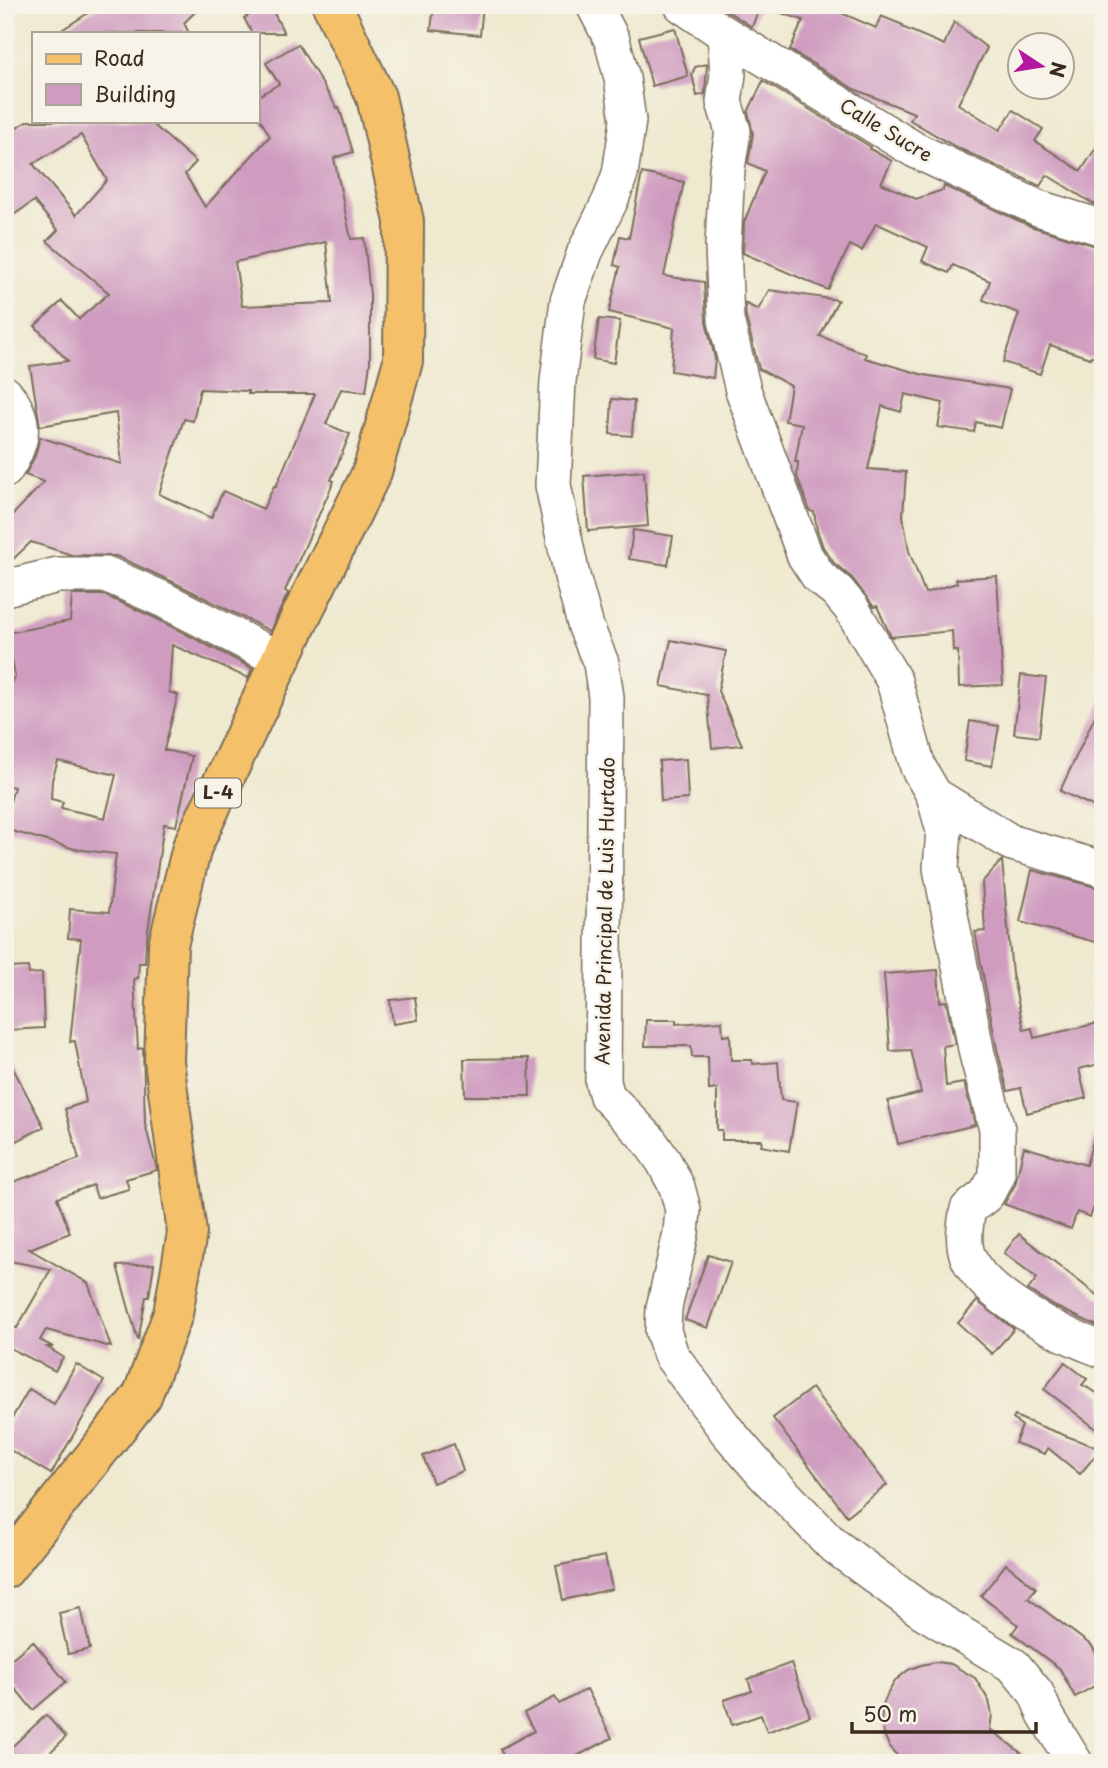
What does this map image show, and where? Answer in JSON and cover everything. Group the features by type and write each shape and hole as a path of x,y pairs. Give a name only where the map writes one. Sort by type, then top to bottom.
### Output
{"main road":[{"name":"L-4","path":"5,1569 142,1396 173,1314 187,1233 164,1061 168,945 192,847 372,472 403,361 404,221 376,97 332,5"}],"street":[{"name":"Avenida Principal de Luis Hurtado","path":"594,5 612,40 622,78 628,121 620,174 585,252 568,300 558,381 553,485 572,576 586,627 600,663 606,697 603,1082 607,1096 648,1139 664,1162 677,1187 683,1210 681,1233 664,1308 663,1331 671,1355 727,1431 800,1513 832,1544 921,1610 1014,1666 1036,1693 1045,1714 1074,1763"},
{"name":"Calle Sucre","path":"682,5 915,150 1038,208 1103,228"},
{"path":"725,34 728,74 724,102 733,131 727,169 723,246 726,320 743,390 804,556 819,577 837,591 852,609 894,681 918,767 934,795 944,831 941,868 977,1054 998,1129 997,1177 986,1195 968,1209 965,1241 967,1255 983,1281 1013,1303 1054,1330 1103,1350"},
{"path":"5,394 15,405 22,426 19,446 5,470"},
{"path":"5,588 58,575 107,575 162,599 281,660"},
{"path":"934,795 1012,843 1103,869"}],"building":[{"path":"101,5 202,5 184,23 188,32 59,32"},
{"path":"270,5 284,33 251,32 244,18"},
{"path":"434,5 483,5 480,35 431,30"},
{"path":"718,5 760,5 752,27"},
{"path":"770,5 823,5 876,28 881,16 944,45 954,22 987,48 958,104 1000,130 1013,110 1043,129 1035,141 1081,171 1103,137 1103,207 1047,175 1040,186 954,146 910,120 914,113 854,89 790,50 803,20 769,9"},
{"path":"675,28 688,76 652,86 639,37"},
{"path":"298,44 337,108 339,107 353,152 334,158 351,239 364,238 370,295 370,363 366,392 341,389 326,424 350,434 331,480 334,481 270,631 116,556 72,555 31,542 5,567 5,523 44,482 25,475 35,456 40,437 122,464 116,413 40,426 30,366 68,361 35,326 62,301 79,319 109,293 47,241 58,230 34,201 15,214 5,205 5,134 28,121 150,122 196,162 185,174 205,207 270,136 259,117 259,96 279,84 266,63","holes":["81,135 107,180 76,215 33,164","326,242 332,303 242,306 235,262","200,389 248,391 248,394 315,394 276,487 274,486 263,509 223,491 211,518 159,494 184,419 193,421"]},
{"path":"707,64 705,94 697,96 692,74 695,67"},
{"path":"763,81 892,161 881,183 916,199 943,190 944,186 1030,226 1103,248 1103,359 1090,358 1050,345 1040,374 1003,362 1019,313 983,300 990,281 953,265 949,273 922,261 928,247 876,223 862,251 850,245 828,290 743,253 744,222 765,171 748,163 753,134 748,112"},
{"path":"642,173 684,182 664,276 704,282 706,321 715,359 713,378 671,371 674,328 609,312 620,267 614,265 620,236 629,238"},
{"path":"769,290 838,300 820,336 866,354 865,358 924,375 1010,389 1001,428 976,422 974,432 938,427 943,403 905,394 901,412 882,406 868,469 906,472 903,516 909,551 925,593 957,583 956,579 997,576 1003,685 959,687 958,651 953,651 952,631 891,637 877,606 874,607 823,547 814,512 810,511 797,476 798,462 795,462 802,424 785,421 791,386 759,369 746,317 745,303 758,310"},
{"path":"599,319 620,321 614,363 593,359"},
{"path":"612,399 634,401 632,436 610,434"},
{"path":"644,471 648,526 588,531 584,476"},
{"path":"633,530 673,536 668,565 629,559"},
{"path":"72,595 104,595 252,668 248,678 172,645 169,692 178,695 164,750 192,756 176,826 164,824 145,963 139,963 138,978 134,979 138,1049 143,1048 145,1124 157,1170 126,1179 129,1189 97,1198 93,1185 57,1198 70,1233 29,1249 88,1283 111,1347 46,1330 40,1340 63,1357 55,1371 12,1349 5,1349 5,1342 13,1327 17,1328 51,1269 5,1260 5,1188 13,1182 79,1159 65,1109 86,1102 75,1041 70,1042 81,939 68,938 70,909 109,912 116,854 75,849 5,829 14,787 5,785 5,694 15,676 7,633 70,621","holes":["58,761 116,775 105,818 61,808 63,802 51,799 52,780"]},
{"path":"671,640 726,651 718,691 742,745 712,748 707,695 661,686"},
{"path":"1021,675 1046,678 1039,737 1014,734"},
{"path":"1103,699 1103,811 1060,791"},
{"path":"970,721 999,726 992,766 964,761"},
{"path":"686,759 688,799 661,801 659,761"},
{"path":"1002,860 1012,974 1024,1030 1032,1028 1034,1038 1103,1022 1103,1063 1079,1069 1086,1098 1027,1113 1021,1088 1008,1091 997,1049 975,932 985,931 982,882"},
{"path":"1032,870 1103,889 1103,944 1020,922"},
{"path":"28,967 29,974 42,973 44,1028 8,1030 6,968"},
{"path":"938,970 940,1002 946,1001 955,1044 943,1046 946,1086 964,1083 975,1125 898,1144 888,1101 921,1093 911,1050 890,1051 884,974"},
{"path":"415,997 418,1020 393,1024 390,1000"},
{"path":"646,1020 676,1020 676,1024 722,1021 723,1036 730,1035 731,1060 752,1060 753,1064 778,1062 781,1100 797,1102 789,1151 761,1146 762,1140 722,1140 722,1130 717,1130 717,1089 709,1090 708,1057 692,1057 691,1046 645,1046"},
{"path":"5,1053 44,1127 5,1147"},
{"path":"529,1058 530,1096 465,1096 464,1059"},
{"path":"1098,1124 1103,1125 1103,1185 1090,1217 1077,1212 1071,1229 1004,1204 1015,1185 1024,1147 1086,1165"},
{"path":"1019,1234 1103,1300 1102,1328 1056,1307 1028,1290 1037,1278 1004,1253"},
{"path":"708,1255 731,1262 708,1328 685,1320"},
{"path":"154,1264 149,1297 146,1297 138,1341 117,1266"},
{"path":"977,1301 1014,1329 992,1354 958,1323"},
{"path":"1065,1362 1087,1379 1082,1385 1103,1396 1103,1434 1044,1389"},
{"path":"76,1364 104,1381 51,1474 5,1447 5,1430 29,1389 54,1404"},
{"path":"812,1388 887,1485 847,1516 773,1418"},
{"path":"1015,1416 1101,1449 1080,1474 1048,1448 1045,1454 1015,1443 1022,1426 1013,1419"},
{"path":"454,1444 463,1471 433,1483 423,1456"},
{"path":"605,1556 612,1589 563,1600 556,1566"},
{"path":"1006,1564 1036,1588 1028,1598 1092,1646 1103,1666 1103,1681 1075,1697 1060,1669 1012,1633 1018,1625 981,1596"},
{"path":"81,1608 90,1649 68,1654 59,1613"},
{"path":"33,1641 66,1682 33,1710 5,1676 5,1664"},
{"path":"936,1662 951,1664 975,1678 989,1701 992,1715 990,1729 1034,1763 905,1763 901,1760 885,1737 881,1722 882,1707 896,1680 908,1670"},
{"path":"791,1663 810,1716 767,1732 761,1715 732,1725 724,1700 752,1691 748,1679"},
{"path":"587,1689 612,1738 577,1756 580,1763 507,1763 500,1749 534,1731 524,1713 555,1697 559,1704"},
{"path":"46,1715 66,1737 39,1763 5,1763 5,1753"}]}
